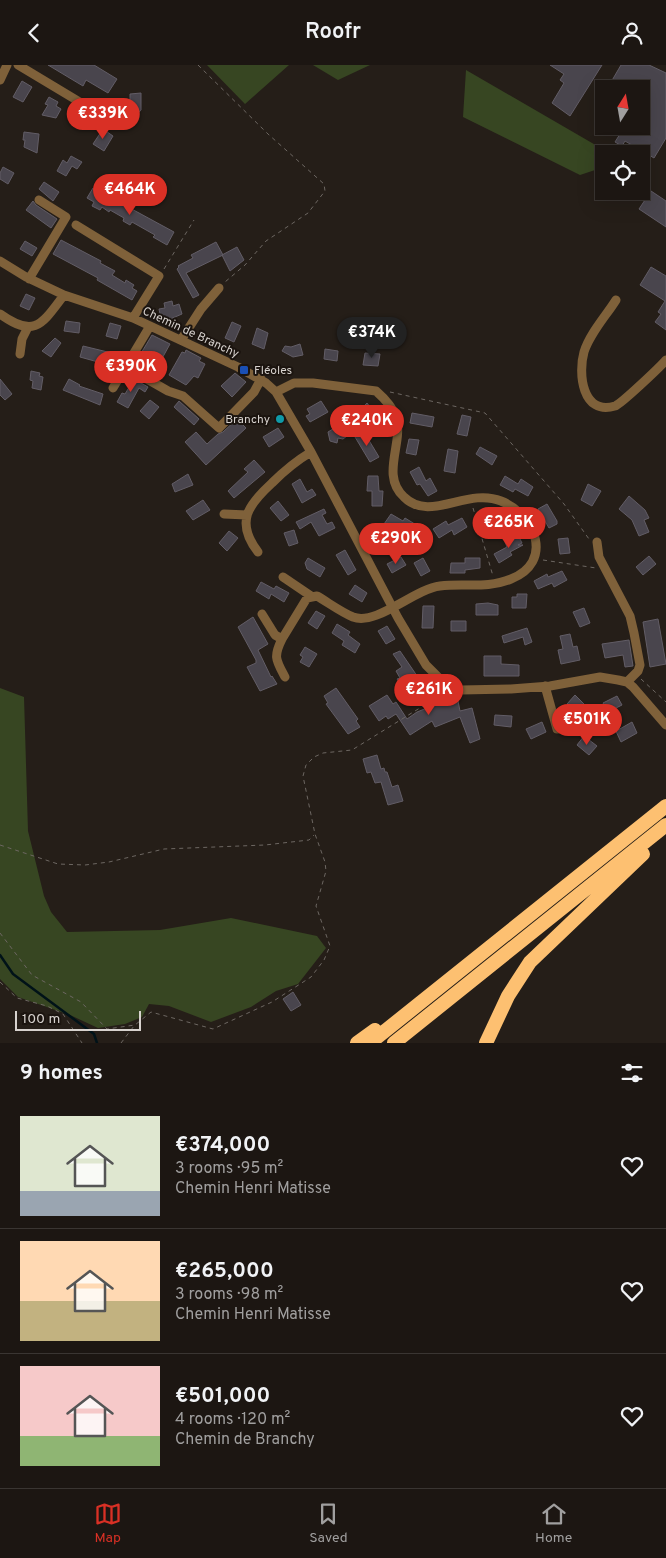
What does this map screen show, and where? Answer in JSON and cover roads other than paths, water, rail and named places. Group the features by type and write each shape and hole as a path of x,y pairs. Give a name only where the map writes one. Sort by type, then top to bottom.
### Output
{"highway":[{"path":"370,1043 666,806"},
{"path":"394,1043 666,825"},
{"path":"486,1043 508,996 530,962 547,943 666,833"},
{"path":"357,1043 507,933"}],"street":[{"path":"0,80 7,65"},
{"path":"18,65 83,104 90,112"},
{"path":"30,279 66,217 39,200"},
{"path":"76,225 159,276 133,318"},
{"name":"Chemin de Branchy","path":"0,261 30,279 64,295 133,318 260,379 276,392 311,452 392,607 426,665 440,680 452,688 469,690 545,686"},
{"path":"181,340 201,309 219,287"},
{"path":"0,314 19,326 37,325 46,319 64,295"},
{"path":"616,299 584,351 581,380 586,395 598,405 616,406 664,362"},
{"path":"113,388 150,326"},
{"path":"20,354 22,339 28,327"},
{"path":"126,367 168,391 183,396 219,428 254,393 260,379"},
{"path":"276,392 294,383 313,383 376,391 392,409 396,419 392,471 399,492 405,499 422,507 433,507 471,497 494,498 512,506 524,517 535,536 537,547 535,559 523,573 496,585 436,587 422,591 371,617 354,617 317,596 310,596 283,577"},
{"path":"258,552 250,538 247,515 255,499 292,463 311,452"},
{"path":"224,514 247,515"},
{"path":"597,542 599,557 630,616 640,665 627,682"},
{"path":"285,677 276,657 276,651 307,598 310,596"},
{"path":"262,614 275,635 282,639"},
{"path":"582,728 557,729 545,686 600,677 627,682 642,696 666,725"}],"waterway":[{"path":"0,955 13,974 94,1034 97,1043"}],"place":[{"name":"Fléoles","path":"244,370"},
{"name":"Branchy","path":"280,419"}]}
